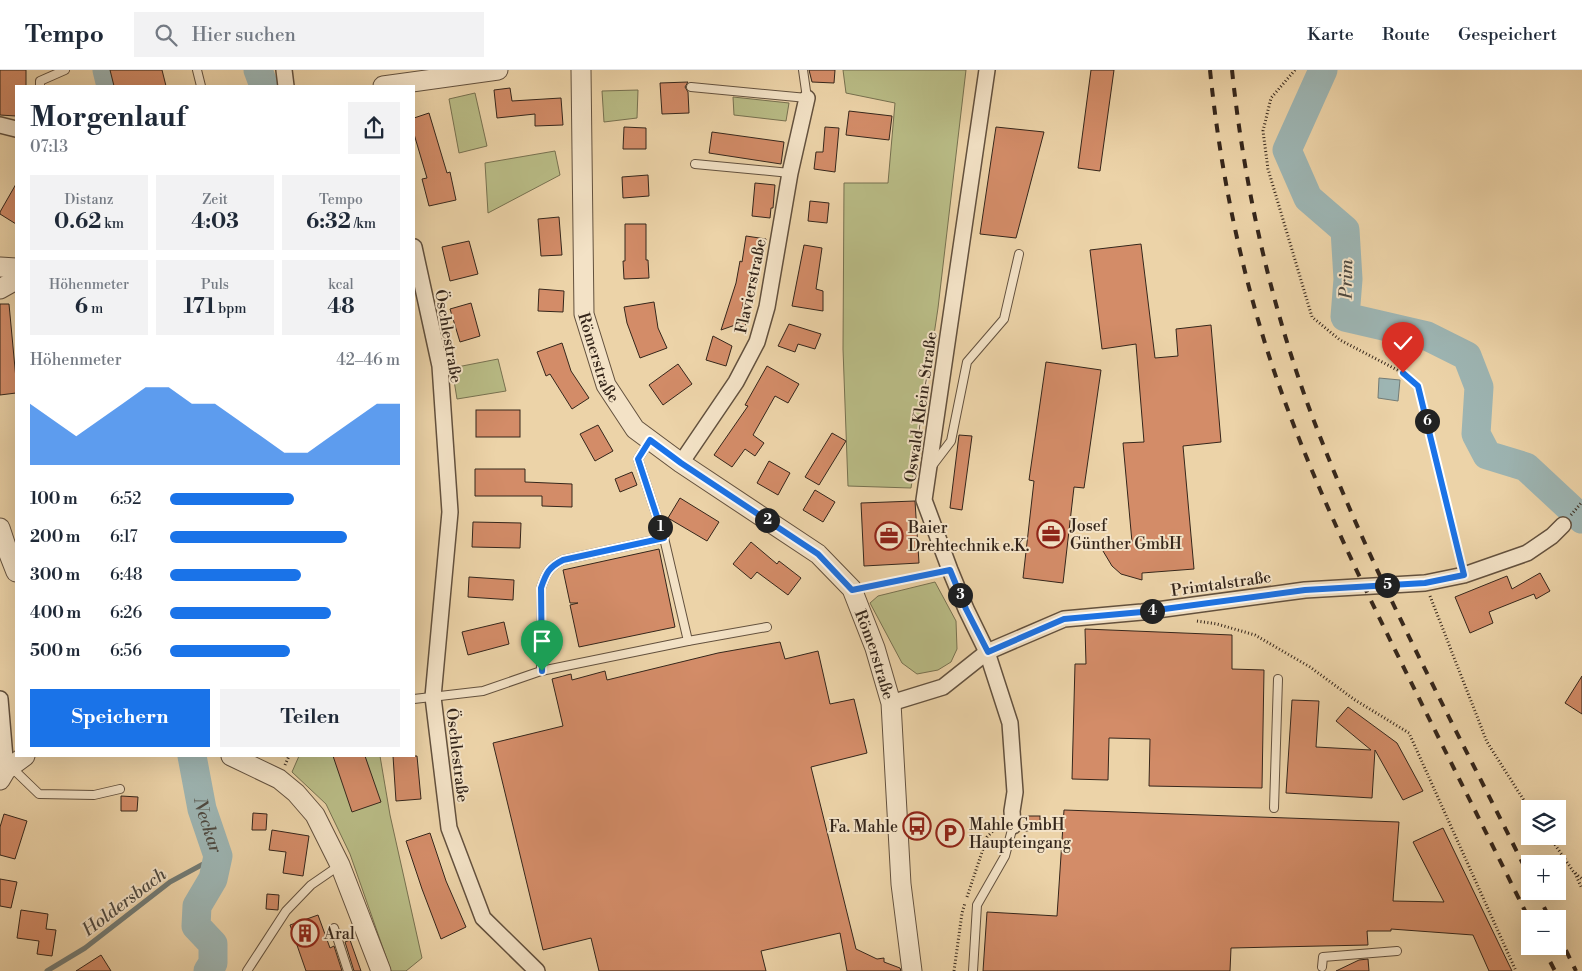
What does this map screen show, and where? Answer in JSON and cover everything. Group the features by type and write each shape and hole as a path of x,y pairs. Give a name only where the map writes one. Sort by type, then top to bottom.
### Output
{"street":[{"path":"284,70 286,85"},
{"path":"390,85 498,70"},
{"name":"Römerstraße","path":"581,70 584,314 606,385 636,429 681,463 818,554 852,590 875,648 891,703 901,884 912,971"},
{"name":"Oswald-Klein-Straße","path":"987,70 924,500 966,609 988,652 1010,723 1015,792 1012,811 1013,826"},
{"name":"Flavierstraße","path":"681,463 736,382 757,342 767,307 790,173 807,98"},
{"path":"0,125 15,128"},
{"name":"Öschlestraße","path":"415,253 440,366 450,512 433,696 449,828 483,918 537,971"},
{"path":"0,268 15,268"},
{"path":"0,289 15,281"},
{"name":"Primtalstraße","path":"891,703 942,687 988,652 1064,619 1142,612 1305,590 1425,583 1464,575 1527,553 1552,536 1563,525"},
{"path":"0,528 15,570"},
{"path":"0,698 11,768"},
{"path":"233,757 278,779 296,793 316,815 340,865 381,971"}],"lane":[{"path":"40,85 40,81 65,70"},
{"path":"197,70 201,85"},
{"path":"692,87 807,98 804,70"},
{"path":"695,164 790,173"},
{"path":"928,470 951,441 967,362 1004,319 1018,254"},
{"path":"650,440 638,459 664,538 688,642"},
{"path":"542,671 541,588 545,575 552,565 563,560 664,538"},
{"path":"415,699 483,691 542,671 767,627"},
{"path":"1274,808 1278,679"},
{"path":"11,768 39,794 94,795 120,789"},
{"path":"973,971 977,905 1005,856 1013,826"},
{"path":"247,971 286,910 311,885 340,865"},
{"path":"334,928 348,971"},
{"path":"1322,967 1323,957 1397,951"}],"path":[{"path":"1295,70 1271,98 1263,131 1268,169 1312,317 1340,340 1403,373 1418,386 1464,575"},
{"path":"852,590 950,570"},
{"path":"1425,583 1487,742 1524,800"},
{"path":"1187,620 1217,624 1255,635 1310,667 1355,700 1409,733 1516,971"},
{"path":"1555,845 1573,871 1582,889"},
{"path":"1573,871 1582,879"}],"green space":[{"path":"843,70 966,70 938,308 911,488 848,486 843,349 844,183 888,183 895,103 846,93"},
{"path":"638,90 637,118 604,122 602,91"},
{"path":"475,93 487,146 459,153 449,99"},
{"path":"733,97 789,103 786,121 734,115"},
{"path":"555,151 560,175 488,213 485,163"},
{"path":"498,359 506,391 457,399 452,368"},
{"path":"935,582 956,621 957,649 951,662 938,670 917,674 902,663 870,603 878,596"},
{"path":"299,757 380,757 390,815 422,958 406,971 391,971 350,854 326,804 292,772"}],"water":[{"path":"1379,378 1400,380 1398,401 1378,398"}],"building":[{"path":"0,70 26,70 26,85 15,85 15,116 0,115"},
{"path":"110,70 162,70 166,85 114,85"},
{"path":"809,70 835,70 834,83 812,82"},
{"path":"1091,70 1114,70 1100,171 1078,168"},
{"path":"688,82 685,87 688,92 689,113 662,114 660,83"},
{"path":"510,88 512,101 561,98 563,125 535,126 535,114 497,118 494,90"},
{"path":"849,111 892,116 889,140 846,135"},
{"path":"429,113 447,173 450,172 456,200 429,206 422,179 427,178 415,137 415,118"},
{"path":"624,127 646,128 646,149 623,149"},
{"path":"825,127 839,128 835,172 814,169 816,152 823,152"},
{"path":"996,127 1044,132 1016,238 980,234"},
{"path":"712,132 784,142 781,164 709,153"},
{"path":"648,175 649,196 623,198 622,177"},
{"path":"755,183 775,185 770,218 752,216"},
{"path":"15,186 15,223 0,214"},
{"path":"810,201 829,203 827,223 808,221"},
{"path":"559,217 562,255 541,256 538,219"},
{"path":"625,224 646,224 646,260 648,260 649,278 624,279"},
{"path":"746,236 766,239 751,300 744,299 742,309 750,311 745,326 738,324 721,330 736,283 740,261 742,262"},
{"path":"469,241 478,274 450,281 442,247"},
{"path":"1141,244 1155,358 1178,356 1176,329 1211,325 1221,442 1183,446 1194,569 1142,573 1142,580 1121,574 1112,566 1100,546 1132,542 1123,443 1144,442 1136,344 1102,349 1090,250"},
{"path":"804,245 822,248 816,289 823,291 823,311 792,306"},
{"path":"539,289 564,291 563,312 538,311"},
{"path":"654,302 658,328 667,348 640,358 627,323 624,307"},
{"path":"471,303 480,336 460,342 450,309"},
{"path":"0,304 9,304 15,368 15,393 0,395"},
{"path":"789,324 821,334 815,349 798,344 795,352 778,346"},
{"path":"713,336 732,346 726,366 706,360"},
{"path":"562,343 571,371 589,398 572,409 550,374 546,376 537,352"},
{"path":"1046,362 1101,370 1084,488 1074,487 1063,583 1023,578 1034,481 1029,480"},
{"path":"678,364 692,384 663,405 649,385"},
{"path":"767,366 799,384 788,403 775,396 753,435 764,443 755,456 745,449 732,467 714,455 748,406 745,405"},
{"path":"476,410 520,410 520,437 476,437"},
{"path":"598,425 613,451 595,461 580,434"},
{"path":"832,433 846,441 819,485 805,477"},
{"path":"959,435 972,436 962,510 950,508"},
{"path":"769,461 790,473 778,495 757,483"},
{"path":"475,469 525,469 525,482 572,484 572,507 542,506 542,496 475,496"},
{"path":"632,472 637,485 620,492 615,479"},
{"path":"815,490 835,502 823,522 803,510"},
{"path":"680,498 719,522 707,541 668,518"},
{"path":"915,501 919,563 864,566 861,503"},
{"path":"473,522 521,523 520,548 472,547"},
{"path":"751,542 777,564 779,561 801,578 788,595 757,572 751,579 733,564"},
{"path":"659,549 675,627 579,647 570,605 578,603 570,603 563,570"},
{"path":"1540,573 1550,591 1536,599 1534,594 1489,612 1493,623 1470,633 1455,597 1507,576 1512,589"},
{"path":"469,577 514,580 513,600 468,597"},
{"path":"504,622 509,644 468,655 462,632"},
{"path":"1085,629 1232,635 1232,669 1264,670 1262,788 1149,786 1150,739 1109,738 1108,780 1072,779 1075,664 1086,664"},
{"path":"780,642 785,659 818,651 830,704 854,699 867,753 811,767 856,949 877,959 884,958 884,962 900,968 901,971 847,971 840,933 761,951 766,971 599,971 591,938 543,950 493,743 563,726 552,679 571,674 572,680 605,671 607,680 718,653"},
{"path":"1582,676 1582,714 1565,703"},
{"path":"1292,700 1319,701 1316,747 1371,750 1336,721 1348,707 1397,743 1423,791 1403,800 1375,750 1372,798 1286,793"},
{"path":"417,756 421,799 396,801 393,757"},
{"path":"333,757 365,757 381,802 352,812"},
{"path":"121,796 138,797 137,811 121,811"},
{"path":"1064,810 1399,822 1393,901 1444,902 1413,842 1443,828 1512,971 1489,971 1473,935 1391,929 1391,931 1367,931 1368,945 1231,948 1230,971 983,971 987,912 1057,916"},
{"path":"253,813 267,814 266,830 252,830"},
{"path":"4,814 27,821 15,859 0,855 0,827"},
{"path":"1026,816 1040,816 1040,831 1026,831"},
{"path":"272,830 309,836 303,876 283,873 286,852 269,850"},
{"path":"430,833 446,881 466,927 441,939 406,841"},
{"path":"0,879 17,882 11,908 0,906"},
{"path":"267,894 279,895 278,910 266,909"},
{"path":"21,910 48,914 46,929 56,930 52,956 37,954 39,941 17,938"},
{"path":"318,915 330,948 334,946 342,971 306,971 290,925"},
{"path":"350,940 361,971 354,971 345,942"},
{"path":"101,955 111,971 76,971"},
{"path":"1368,959 1369,971 1336,971 1359,960"}],"waterway":[{"name":"Neckar","path":"107,70 111,85"},
{"name":"Neckar","path":"258,70 264,85"},
{"name":"Prim","path":"1323,70 1287,150 1308,198 1345,230 1348,279 1345,317 1427,336 1467,356 1479,387 1476,434 1487,455 1526,467 1582,519"},
{"name":"Neckar","path":"192,757 202,809 218,856 213,879 197,906 196,926 213,944 213,963 208,971"},
{"name":"Holdersbach","path":"47,971 85,948 170,882 218,856"}],"railway":[{"path":"1210,70 1219,144 1241,254 1260,326 1285,401 1315,478 1367,592 1525,910"},
{"path":"1232,70 1243,155 1260,240 1281,323 1308,405 1357,526 1384,585 1521,860"},
{"path":"1540,900 1546,910"},
{"path":"1566,950 1576,971"},
{"path":"1547,955 1555,971"}],"place":[{"name":"Josef Günther GmbH","path":"1051,534"},
{"name":"Baier Drehtechnik e.K.","path":"889,536"},
{"name":"Fa. Mahle","path":"917,826"},
{"name":"Mahle GmbH Haupteingang","path":"950,833"},
{"name":"Aral","path":"305,933"}],"route":[{"path":"542,671 541,588 545,575 552,565 563,560 664,538 638,459 650,440 681,463 818,554 852,590 950,570 966,609 988,652 1064,619 1142,612 1305,590 1425,583 1464,575 1418,386 1403,373"}]}
